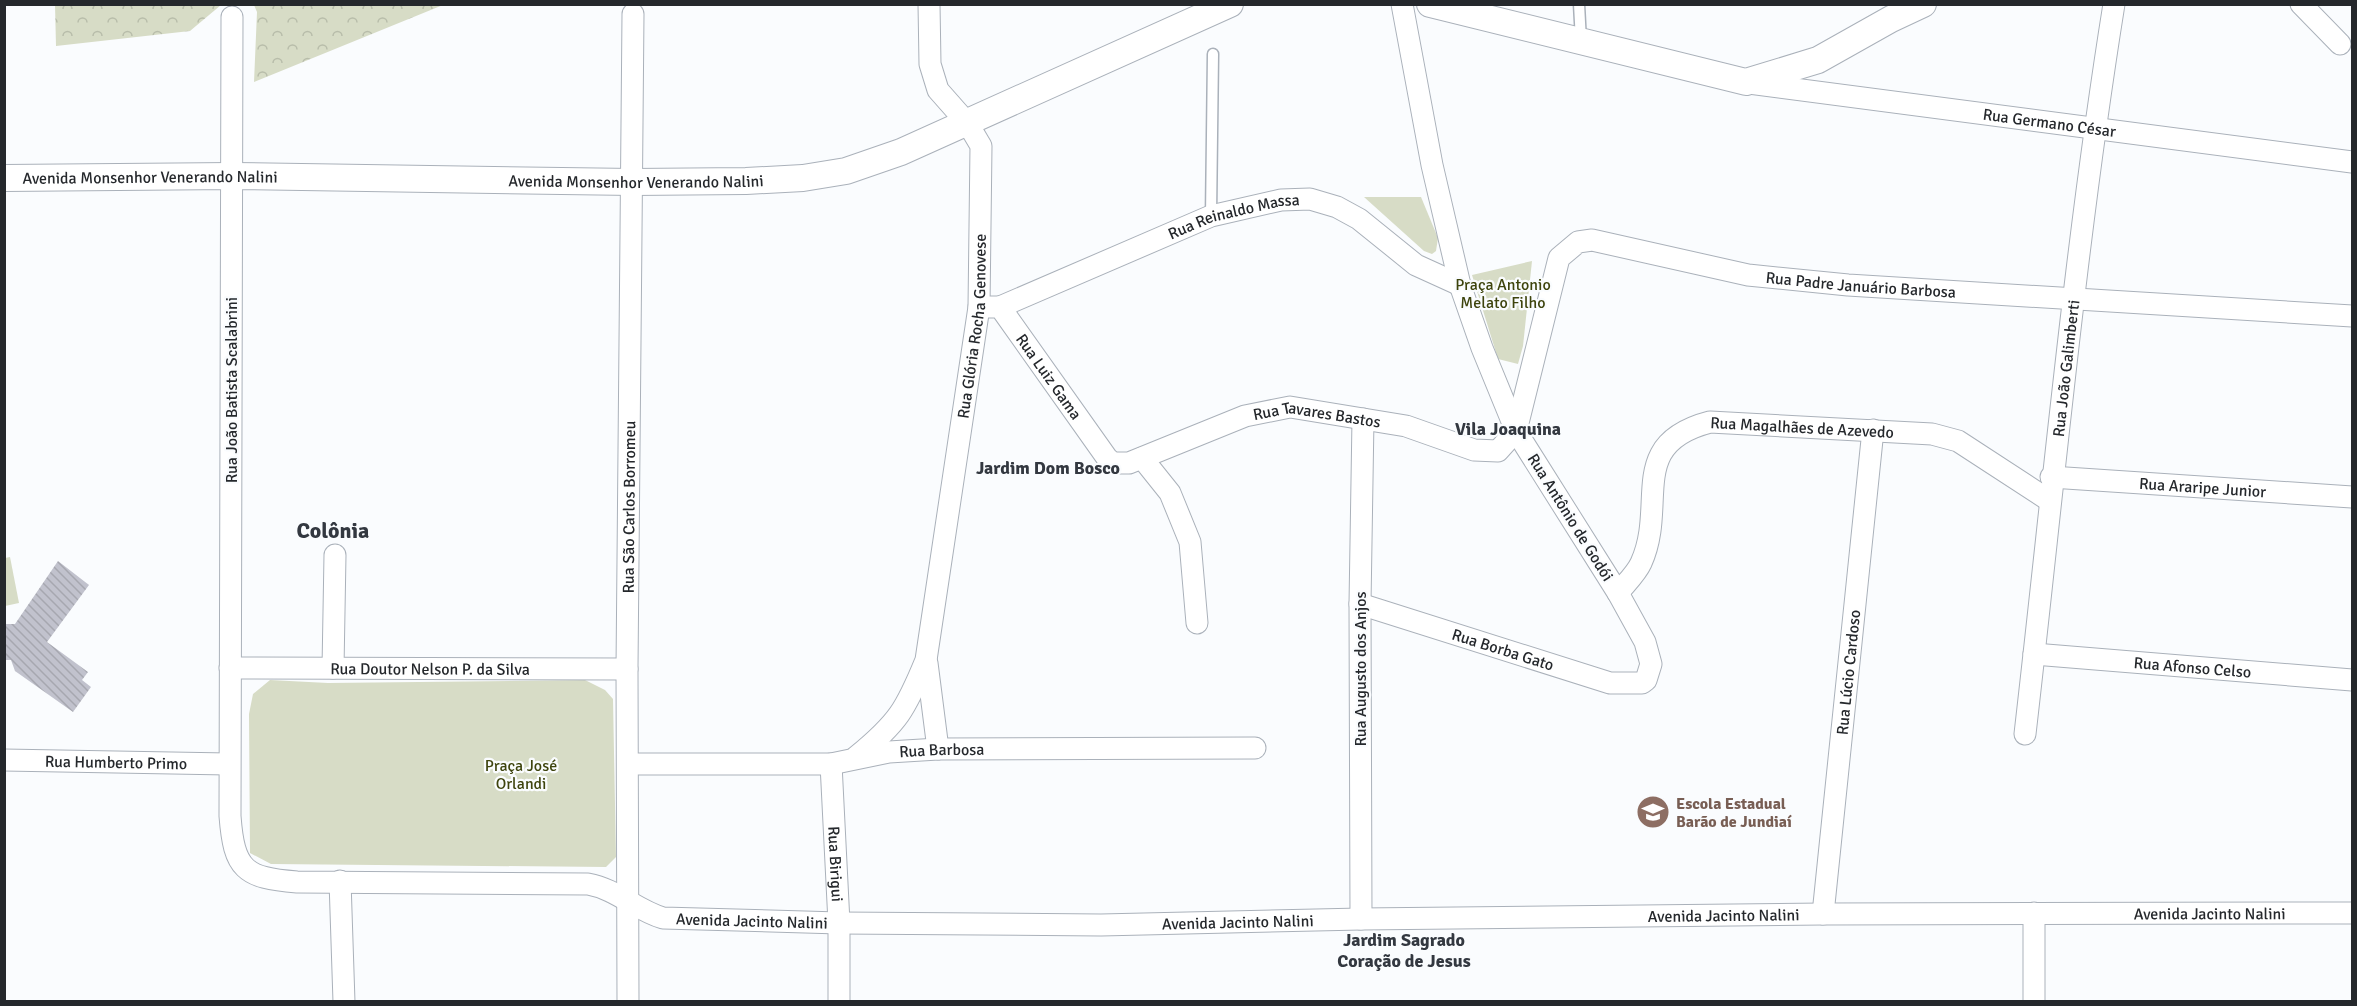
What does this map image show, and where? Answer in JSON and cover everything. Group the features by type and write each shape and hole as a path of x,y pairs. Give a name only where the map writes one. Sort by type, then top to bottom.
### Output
{"street":[{"name":"Rua Glória Rocha Genovese","path":"855,757 887,732 902,713 926,660 990,307 981,146 969,124 939,90 934,77 930,64 929,4"},
{"name":"Avenida Monsenhor Venerando Nalini","path":"4,178 232,176 633,182 792,178 846,171 901,152 969,124 1230,4"},
{"name":"Rua Antônio de Godói","path":"1402,4 1432,165 1460,285 1482,348 1516,431 1618,593 1650,656 1650,671 1646,680"},
{"path":"1430,4 1746,82 1818,60 1891,19 1923,4"},
{"name":"Rua João Galimberti","path":"2025,734 2051,477 2094,126 2114,4"},
{"path":"2301,4 2340,44"},
{"name":"Rua São Carlos Borromeu","path":"628,1002 627,669 633,14"},
{"name":"Rua João Batista Scalabrini","path":"228,764 232,17"},
{"name":"Rua Germano César","path":"1746,82 2094,126 2352,162"},
{"name":"Rua Reinaldo Massa","path":"990,307 1211,216 1281,200 1310,199 1337,207 1359,219 1416,265 1460,285"},
{"name":"Rua Padre Januário Barbosa","path":"1516,431 1559,258 1578,242 1592,240 1748,275 1848,285 2073,297 2352,316"},
{"name":"Rua Luiz Gama","path":"990,307 1113,463"},
{"name":"Rua Tavares Bastos","path":"1113,463 1129,463 1245,416 1277,409 1303,408 1406,426 1488,453 1498,451 1516,431"},
{"name":"Rua Augusto dos Anjos","path":"1361,919 1360,604 1363,419"},
{"name":"Rua Magalhães de Azevedo","path":"1618,593 1641,564 1653,517 1653,471 1670,441 1687,428 1710,423 1932,434 1958,441 2050,501"},
{"name":"Rua Lúcio Cardoso","path":"1823,914 1873,430"},
{"path":"1142,458 1170,493 1187,534 1194,567 1197,622"},
{"name":"Rua Araripe Junior","path":"2051,477 2352,497"},
{"path":"333,668 335,555"},
{"name":"Rua Borba Gato","path":"1360,604 1610,683 1636,685 1646,680"},
{"name":"Rua Afonso Celso","path":"2034,654 2352,680"},
{"name":"Rua Glória Rocha Genovese","path":"926,660 938,749"},
{"name":"Rua Doutor Nelson P. da Silva","path":"230,668 627,669"},
{"name":"Rua Barbosa","path":"629,764 831,764 855,757 938,749 1255,748"},
{"name":"Rua Humberto Primo","path":"4,760 228,764"},
{"name":"Avenida Jacinto Nalini","path":"228,764 232,844 236,858 245,870 258,877 275,880 340,882 588,884 608,890 627,899 647,913 663,918 839,923 1101,925 1361,919 1823,914 2352,913"},
{"name":"Rua Birigui","path":"831,764 839,923 839,1002"},
{"path":"340,882 344,1002"},
{"path":"2034,913 2034,1002"}],"lane":[{"path":"1579,4 1581,42"},
{"path":"1211,216 1213,54"}],"green space":[{"path":"55,4 221,5 190,31 56,46"},
{"path":"254,5 443,5 254,82 257,12"},
{"path":"1364,197 1421,197 1438,238 1436,251 1432,254 1424,251"},
{"name":"Praça Antonio Melato Filho","path":"1532,261 1523,346 1518,364 1498,359 1472,275"},
{"path":"10,557 19,603 5,606 5,558"},
{"name":"Praça José Orlandi","path":"270,680 328,683 585,680 605,690 613,699 616,857 606,867 271,864 250,853 249,714 253,694"}],"building":[{"path":"58,561 89,585 47,642 88,672 82,680 91,687 73,712 15,671 11,660 4,660 4,624 15,624"}],"place":[{"name":"Escola Estadual Barão de Jundiaí","path":"1653,812"}],"district":[{"name":"Vila Joaquina","path":"1508,429"},
{"name":"Jardim Dom Bosco","path":"1048,468"},
{"name":"Colônia","path":"333,530"},
{"name":"Jardim Sagrado Coração de Jesus","path":"1404,950"}]}
